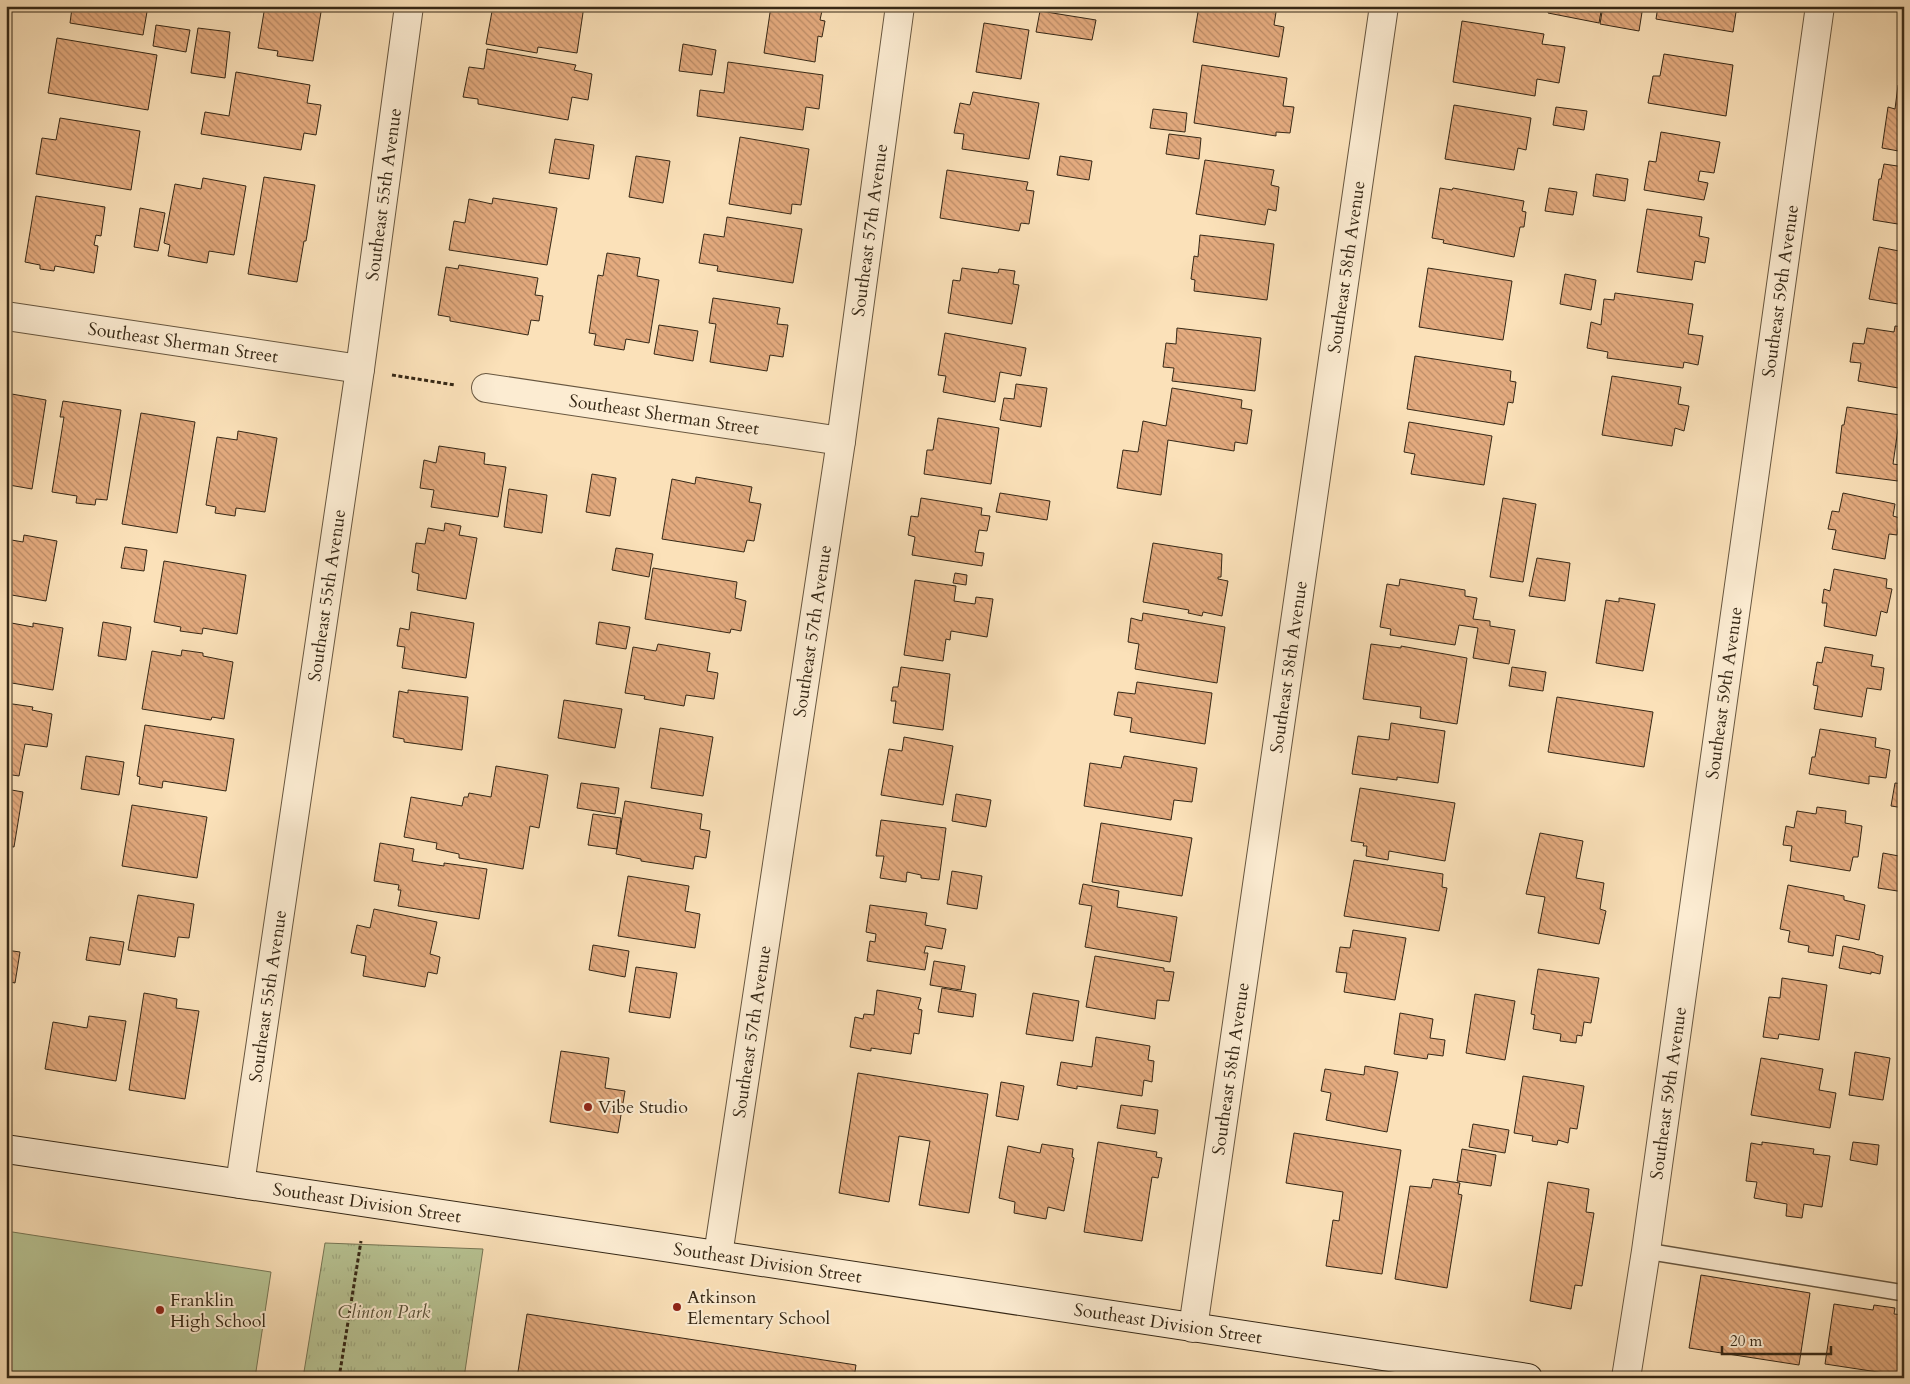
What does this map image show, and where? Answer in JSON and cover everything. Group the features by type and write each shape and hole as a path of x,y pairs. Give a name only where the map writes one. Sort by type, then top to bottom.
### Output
{"street":[{"name":"Southeast 55th Avenue","path":"240,1184 360,368 409,6"},
{"name":"Southeast 57th Avenue","path":"718,1255 841,441 900,6"},
{"name":"Southeast 58th Avenue","path":"1193,1328 1384,6"},
{"name":"Southeast 59th Avenue","path":"1626,1378 1646,1251 1820,6"},
{"name":"Southeast Sherman Street","path":"6,316 360,368"},
{"name":"Southeast Sherman Street","path":"486,388 841,441"},
{"name":"Southeast Division Street","path":"6,1149 718,1255 1489,1375 1528,1378"}],"lane":[{"path":"1646,1251 1904,1293"}],"path":[{"path":"360,368 402,377 486,388"},
{"path":"339,1378 360,1241"}],"green space":[{"name":"Franklin High School","path":"6,1231 271,1272 255,1378 6,1378"},
{"name":"Clinton Park","path":"325,1243 483,1249 464,1378 303,1378"}],"building":[{"path":"63,6 148,6 143,35 70,23 72,8"},
{"path":"265,6 322,6 313,61 277,56 278,51 258,48"},
{"path":"493,6 584,6 577,53 538,47 537,53 486,44"},
{"path":"771,6 823,6 820,20 825,21 822,37 818,36 815,62 764,53"},
{"path":"1186,6 1277,6 1274,25 1284,27 1279,57 1193,42 1198,12 1185,10"},
{"path":"1549,6 1602,6 1599,23 1548,13"},
{"path":"1603,6 1643,6 1639,31 1600,24"},
{"path":"1658,6 1740,6 1739,12 1736,12 1733,32 1656,19"},
{"path":"1040,11 1096,20 1092,40 1036,32"},
{"path":"1462,21 1544,34 1542,44 1565,47 1559,83 1537,79 1535,96 1453,82"},
{"path":"984,23 1029,30 1021,79 976,72"},
{"path":"156,25 190,30 186,52 153,46"},
{"path":"198,28 230,32 225,78 191,73"},
{"path":"57,38 157,55 148,110 48,93"},
{"path":"683,44 716,50 712,75 679,71"},
{"path":"487,49 576,65 574,70 592,74 588,100 572,97 568,120 478,104 478,99 463,97 469,67 484,69"},
{"path":"1664,54 1733,65 1726,116 1648,103 1653,76 1660,76"},
{"path":"728,62 823,75 819,109 806,107 803,130 697,116 700,90 724,93"},
{"path":"1202,65 1287,78 1283,106 1294,107 1290,133 1276,132 1276,136 1194,123"},
{"path":"236,72 310,85 307,103 321,105 316,135 304,133 301,150 201,134 205,112 229,116"},
{"path":"1898,85 1904,86 1904,152 1882,148 1888,107 1895,109"},
{"path":"973,92 1039,103 1029,159 962,149 964,134 954,133 960,103 970,105"},
{"path":"1454,105 1531,118 1526,150 1518,148 1514,170 1445,159"},
{"path":"1556,107 1587,111 1584,130 1553,125"},
{"path":"1153,109 1187,113 1185,132 1150,128"},
{"path":"60,118 140,131 131,190 36,174 42,138 56,140"},
{"path":"1661,132 1720,142 1714,173 1700,171 1698,181 1708,183 1704,200 1644,190 1649,161 1656,162"},
{"path":"1169,134 1201,138 1199,159 1166,154"},
{"path":"740,137 809,149 801,205 792,204 791,214 729,204"},
{"path":"555,139 594,145 589,179 549,173"},
{"path":"636,156 670,161 663,203 629,197"},
{"path":"1060,156 1092,161 1089,180 1057,175"},
{"path":"1205,160 1274,170 1271,185 1279,187 1276,211 1268,209 1265,225 1196,214"},
{"path":"1884,164 1904,167 1904,225 1873,220 1879,179 1881,179"},
{"path":"947,170 1028,182 1026,190 1034,191 1029,224 1021,223 1019,231 940,218"},
{"path":"1596,174 1628,179 1625,201 1593,196"},
{"path":"264,177 315,185 297,282 248,274"},
{"path":"203,178 246,186 234,255 209,251 207,263 168,256 170,245 164,243 175,184 201,189"},
{"path":"1440,188 1452,190 1453,188 1524,201 1522,211 1526,212 1524,227 1520,227 1514,257 1443,243 1444,240 1432,238"},
{"path":"1549,188 1577,192 1573,215 1545,211"},
{"path":"36,196 105,207 101,236 96,235 94,245 98,246 94,273 55,266 54,271 40,269 40,265 25,262"},
{"path":"493,198 557,208 547,265 449,250 454,221 465,223 469,199 492,204"},
{"path":"140,208 165,213 158,251 134,247"},
{"path":"1647,209 1702,217 1699,236 1709,238 1705,263 1695,261 1692,280 1637,272"},
{"path":"727,217 802,229 793,283 717,271 718,266 699,263 704,234 724,237"},
{"path":"1200,235 1274,244 1267,300 1194,291 1195,280 1191,279 1194,256 1198,257"},
{"path":"1879,247 1904,252 1904,305 1869,299"},
{"path":"607,253 640,258 637,276 659,280 649,343 626,339 624,350 594,345 596,334 589,333 598,275 603,276"},
{"path":"459,265 538,278 535,295 543,296 539,321 531,320 528,335 450,321 450,317 438,315 446,267 458,269"},
{"path":"962,268 998,273 999,269 1015,271 1013,284 1019,285 1012,324 948,313 953,280 960,281"},
{"path":"1428,268 1512,281 1503,340 1419,327"},
{"path":"1565,274 1596,280 1591,310 1560,304"},
{"path":"1615,293 1693,304 1688,334 1703,336 1698,365 1684,362 1683,368 1607,358 1608,352 1587,348 1591,322 1601,325 1604,299 1614,300"},
{"path":"713,298 780,308 777,324 788,325 783,357 770,355 767,371 710,362 716,324 709,323"},
{"path":"659,325 698,331 693,361 654,354"},
{"path":"1895,326 1904,327 1904,389 1858,381 1861,363 1850,362 1853,343 1864,344 1867,328 1894,332"},
{"path":"1177,328 1261,338 1255,391 1172,381 1174,368 1163,367 1166,343 1176,344"},
{"path":"945,333 1026,348 1021,376 1000,372 995,402 943,392 946,376 938,375"},
{"path":"1415,356 1511,371 1510,381 1516,382 1513,403 1508,402 1504,425 1407,409"},
{"path":"1612,376 1681,387 1678,404 1689,406 1684,431 1675,428 1672,446 1602,435"},
{"path":"1016,384 1047,388 1041,427 1000,420 1004,398 1014,399"},
{"path":"1172,388 1242,400 1241,408 1252,410 1247,444 1235,442 1234,451 1168,440 1161,495 1117,488 1123,450 1138,452 1143,421 1166,426"},
{"path":"6,393 46,400 32,489 9,485 7,500"},
{"path":"63,401 121,410 107,500 96,499 95,505 76,503 77,496 52,492 64,417 60,417"},
{"path":"1847,407 1900,415 1893,464 1900,465 1898,481 1836,473 1842,425 1844,425"},
{"path":"141,413 195,422 177,533 122,524"},
{"path":"938,418 999,428 991,484 924,474 927,450 933,450"},
{"path":"1409,422 1492,436 1484,485 1411,474 1415,454 1404,452"},
{"path":"238,431 277,438 265,512 236,508 235,516 215,513 216,507 206,505 217,437 237,440"},
{"path":"439,446 485,453 484,464 506,467 498,517 431,507 434,490 420,488 424,460 436,463"},
{"path":"592,474 616,478 610,516 586,512"},
{"path":"696,477 752,487 749,502 761,504 754,541 747,540 744,552 662,539 672,479 695,484"},
{"path":"509,489 547,495 542,533 504,527"},
{"path":"1000,493 1050,501 1047,520 996,512"},
{"path":"1843,493 1895,504 1893,516 1900,518 1897,535 1889,534 1885,559 1832,549 1836,530 1828,529 1832,511 1839,512"},
{"path":"921,498 982,508 981,515 990,516 987,531 979,530 975,552 984,553 982,566 912,555 915,537 908,535 911,516 918,517"},
{"path":"1503,498 1536,504 1523,582 1490,577"},
{"path":"445,523 461,526 459,535 477,538 466,599 417,590 419,574 412,572 416,543 425,544 428,528 444,531"},
{"path":"24,535 57,541 46,601 6,594 6,539 23,542"},
{"path":"1153,543 1222,554 1221,577 1218,577 1218,579 1228,581 1222,616 1203,612 1202,616 1188,613 1189,610 1143,602"},
{"path":"125,547 147,550 144,571 121,568"},
{"path":"616,548 653,554 649,577 612,570"},
{"path":"1537,558 1570,563 1565,601 1529,596"},
{"path":"164,561 246,575 237,634 203,628 202,634 180,631 181,627 154,622"},
{"path":"653,568 737,582 735,598 746,601 741,631 731,629 730,633 645,619"},
{"path":"1834,569 1887,579 1886,588 1892,589 1887,613 1881,611 1876,636 1824,626 1827,603 1822,603 1824,589 1830,591"},
{"path":"955,573 967,575 966,585 953,583"},
{"path":"1400,579 1465,590 1465,596 1477,598 1473,619 1490,621 1490,626 1515,630 1509,664 1473,658 1478,628 1459,625 1455,645 1390,635 1391,629 1380,627 1387,584 1399,586"},
{"path":"915,580 956,586 954,601 975,604 976,597 993,599 987,637 951,631 950,640 946,639 943,661 904,655"},
{"path":"1619,598 1655,604 1643,671 1596,663 1606,600 1619,602"},
{"path":"411,612 474,623 466,678 402,668 405,647 397,646 400,628 409,630"},
{"path":"1143,613 1225,627 1217,683 1135,669 1139,644 1128,642 1131,618 1142,621"},
{"path":"6,622 33,627 33,623 63,628 53,690 6,682"},
{"path":"103,622 131,627 126,660 98,656"},
{"path":"599,622 630,627 626,649 596,644"},
{"path":"658,644 710,653 707,671 718,673 714,699 686,695 684,706 644,699 645,696 625,693 633,647 656,651"},
{"path":"1371,644 1401,648 1401,646 1467,658 1457,724 1420,718 1421,707 1363,699"},
{"path":"1825,647 1873,655 1871,666 1884,668 1881,690 1867,688 1862,717 1814,709 1818,686 1813,685 1817,662 1822,663"},
{"path":"182,650 203,653 203,656 233,662 224,719 212,717 211,720 142,709 152,651 181,656"},
{"path":"901,667 950,674 943,730 893,723 896,701 891,701 893,687 898,687"},
{"path":"1512,667 1546,672 1543,691 1509,686"},
{"path":"1137,682 1212,693 1205,744 1130,732 1132,718 1114,715 1118,692 1135,694"},
{"path":"408,690 468,697 462,750 404,742 404,739 393,737 399,691 408,693"},
{"path":"1557,697 1653,712 1644,767 1548,752"},
{"path":"564,700 622,709 615,748 558,738"},
{"path":"6,703 33,707 32,710 52,714 47,747 25,744 19,776 6,774"},
{"path":"1391,723 1445,731 1438,783 1397,777 1397,780 1352,774 1358,736 1389,740"},
{"path":"145,725 234,739 226,791 163,781 162,788 139,784 140,777 137,776"},
{"path":"660,728 713,737 703,796 651,788"},
{"path":"1820,729 1876,738 1875,747 1890,750 1886,778 1869,776 1869,784 1809,774 1812,757 1815,757"},
{"path":"904,737 953,746 943,805 881,795 889,749 902,751"},
{"path":"86,756 124,762 119,795 81,789"},
{"path":"1124,756 1197,768 1192,802 1174,800 1171,820 1084,806 1090,763 1121,768"},
{"path":"496,766 548,775 539,828 530,826 523,869 459,858 459,854 436,849 437,843 404,837 411,797 462,806 464,797 468,797 469,793 491,797"},
{"path":"581,783 619,788 615,814 577,808"},
{"path":"1895,783 1904,784 1904,808 1891,806"},
{"path":"1360,788 1455,803 1445,861 1389,851 1388,860 1366,856 1367,846 1363,846 1364,843 1351,841"},
{"path":"6,789 23,792 14,847 6,846"},
{"path":"956,794 991,800 986,827 952,821"},
{"path":"625,801 702,814 700,829 710,831 706,858 695,856 693,869 641,861 641,859 616,854"},
{"path":"132,805 207,817 197,878 122,866"},
{"path":"1817,807 1846,811 1845,823 1862,826 1858,857 1853,857 1850,871 1790,861 1792,846 1783,845 1786,826 1794,828 1797,811 1816,814"},
{"path":"593,814 621,818 617,849 588,845"},
{"path":"881,820 946,828 939,880 921,878 921,875 907,872 906,882 880,878 884,856 876,856"},
{"path":"1101,823 1192,838 1182,896 1092,882"},
{"path":"1540,833 1583,841 1576,878 1604,883 1600,909 1606,911 1599,944 1538,933 1545,897 1526,894"},
{"path":"380,843 414,849 412,861 444,866 444,863 487,869 479,919 398,906 401,890 398,890 399,885 374,881"},
{"path":"1883,853 1904,857 1904,892 1878,888"},
{"path":"1354,860 1443,874 1442,887 1447,888 1439,931 1344,916"},
{"path":"952,871 982,876 977,909 947,904"},
{"path":"628,876 689,886 685,911 700,914 695,948 618,936"},
{"path":"1083,884 1119,891 1117,907 1177,917 1170,962 1085,947 1092,906 1079,904"},
{"path":"1788,885 1844,896 1844,900 1865,905 1859,940 1836,935 1833,956 1808,952 1809,946 1788,942 1790,931 1780,929"},
{"path":"138,895 194,904 189,938 178,937 175,957 128,950"},
{"path":"870,905 927,913 925,925 946,929 942,949 926,946 924,953 928,953 925,970 867,961 870,941 875,942 876,934 866,932"},
{"path":"374,909 437,922 430,954 440,957 437,974 428,972 425,987 363,976 366,956 351,953 357,925 370,928"},
{"path":"1353,930 1406,938 1395,1000 1344,992 1347,973 1336,972 1340,947 1350,948"},
{"path":"90,937 124,942 120,965 86,960"},
{"path":"593,945 629,951 625,977 589,970"},
{"path":"1843,946 1883,956 1880,974 1839,968"},
{"path":"6,950 20,952 15,983 6,981"},
{"path":"1095,956 1164,968 1164,971 1174,972 1169,1001 1157,1000 1155,1019 1086,1007"},
{"path":"934,961 965,966 961,990 930,985"},
{"path":"636,967 677,973 670,1018 629,1012"},
{"path":"1538,969 1599,978 1591,1023 1584,1022 1582,1036 1577,1035 1576,1043 1560,1041 1561,1034 1533,1029 1535,1015 1531,1014"},
{"path":"1782,978 1827,985 1819,1040 1779,1034 1778,1039 1763,1037 1769,997 1780,998"},
{"path":"942,988 976,994 973,1017 938,1012"},
{"path":"877,990 921,998 918,1009 922,1010 919,1034 914,1033 911,1054 871,1048 871,1051 850,1047 855,1017 863,1019 864,1014 874,1015"},
{"path":"144,993 177,999 176,1008 199,1011 185,1099 129,1090"},
{"path":"1033,993 1079,1001 1073,1041 1026,1034"},
{"path":"1475,994 1515,1001 1505,1060 1466,1053"},
{"path":"1400,1013 1433,1019 1430,1038 1445,1040 1443,1056 1428,1054 1427,1059 1394,1054"},
{"path":"89,1016 126,1021 116,1081 45,1069 53,1022 87,1028"},
{"path":"1096,1037 1150,1046 1148,1060 1154,1061 1152,1082 1144,1080 1142,1096 1077,1086 1077,1089 1057,1085 1061,1062 1092,1067"},
{"name":"Vibe Studio","path":"561,1051 609,1058 605,1088 625,1091 618,1133 550,1122"},
{"path":"1855,1052 1890,1058 1883,1100 1849,1095"},
{"path":"1761,1058 1823,1069 1819,1090 1836,1093 1830,1128 1751,1115"},
{"path":"1365,1066 1398,1072 1387,1132 1326,1120 1331,1093 1321,1091 1325,1069 1364,1075"},
{"path":"858,1073 988,1094 969,1213 919,1205 930,1141 899,1136 889,1202 839,1193"},
{"path":"1523,1076 1584,1086 1577,1129 1570,1128 1568,1143 1558,1140 1557,1145 1532,1141 1533,1136 1514,1133"},
{"path":"1001,1082 1024,1086 1018,1120 996,1116"},
{"path":"1121,1105 1158,1110 1155,1134 1117,1128"},
{"path":"1473,1124 1509,1130 1505,1153 1469,1147"},
{"path":"1294,1133 1401,1150 1382,1274 1326,1266 1333,1220 1339,1221 1343,1192 1286,1183"},
{"path":"1098,1142 1157,1152 1156,1157 1162,1158 1158,1178 1152,1177 1142,1241 1084,1232"},
{"path":"1762,1142 1814,1149 1813,1154 1830,1156 1822,1207 1804,1204 1802,1218 1786,1216 1787,1204 1754,1198 1757,1182 1746,1181 1751,1143 1762,1145"},
{"path":"1853,1142 1879,1145 1877,1165 1850,1160"},
{"path":"1042,1144 1073,1149 1072,1157 1074,1158 1064,1211 1048,1207 1046,1219 1014,1213 1015,1202 999,1198 1008,1146 1040,1153"},
{"path":"1462,1149 1496,1155 1491,1186 1457,1181"},
{"path":"1433,1179 1460,1183 1458,1194 1462,1195 1447,1288 1395,1279 1410,1186 1431,1188"},
{"path":"1548,1182 1589,1189 1586,1212 1594,1213 1582,1286 1575,1285 1571,1309 1530,1301"},
{"path":"1701,1275 1810,1293 1799,1365 1689,1348"},
{"path":"1834,1304 1873,1310 1874,1305 1895,1308 1894,1314 1904,1315 1904,1376 1825,1364"},
{"path":"527,1314 856,1365 854,1378 517,1378"}],"place":[{"name":"Vibe Studio","path":"588,1107"},
{"name":"Atkinson Elementary School","path":"677,1307"},
{"name":"Franklin High School","path":"160,1310"}]}
